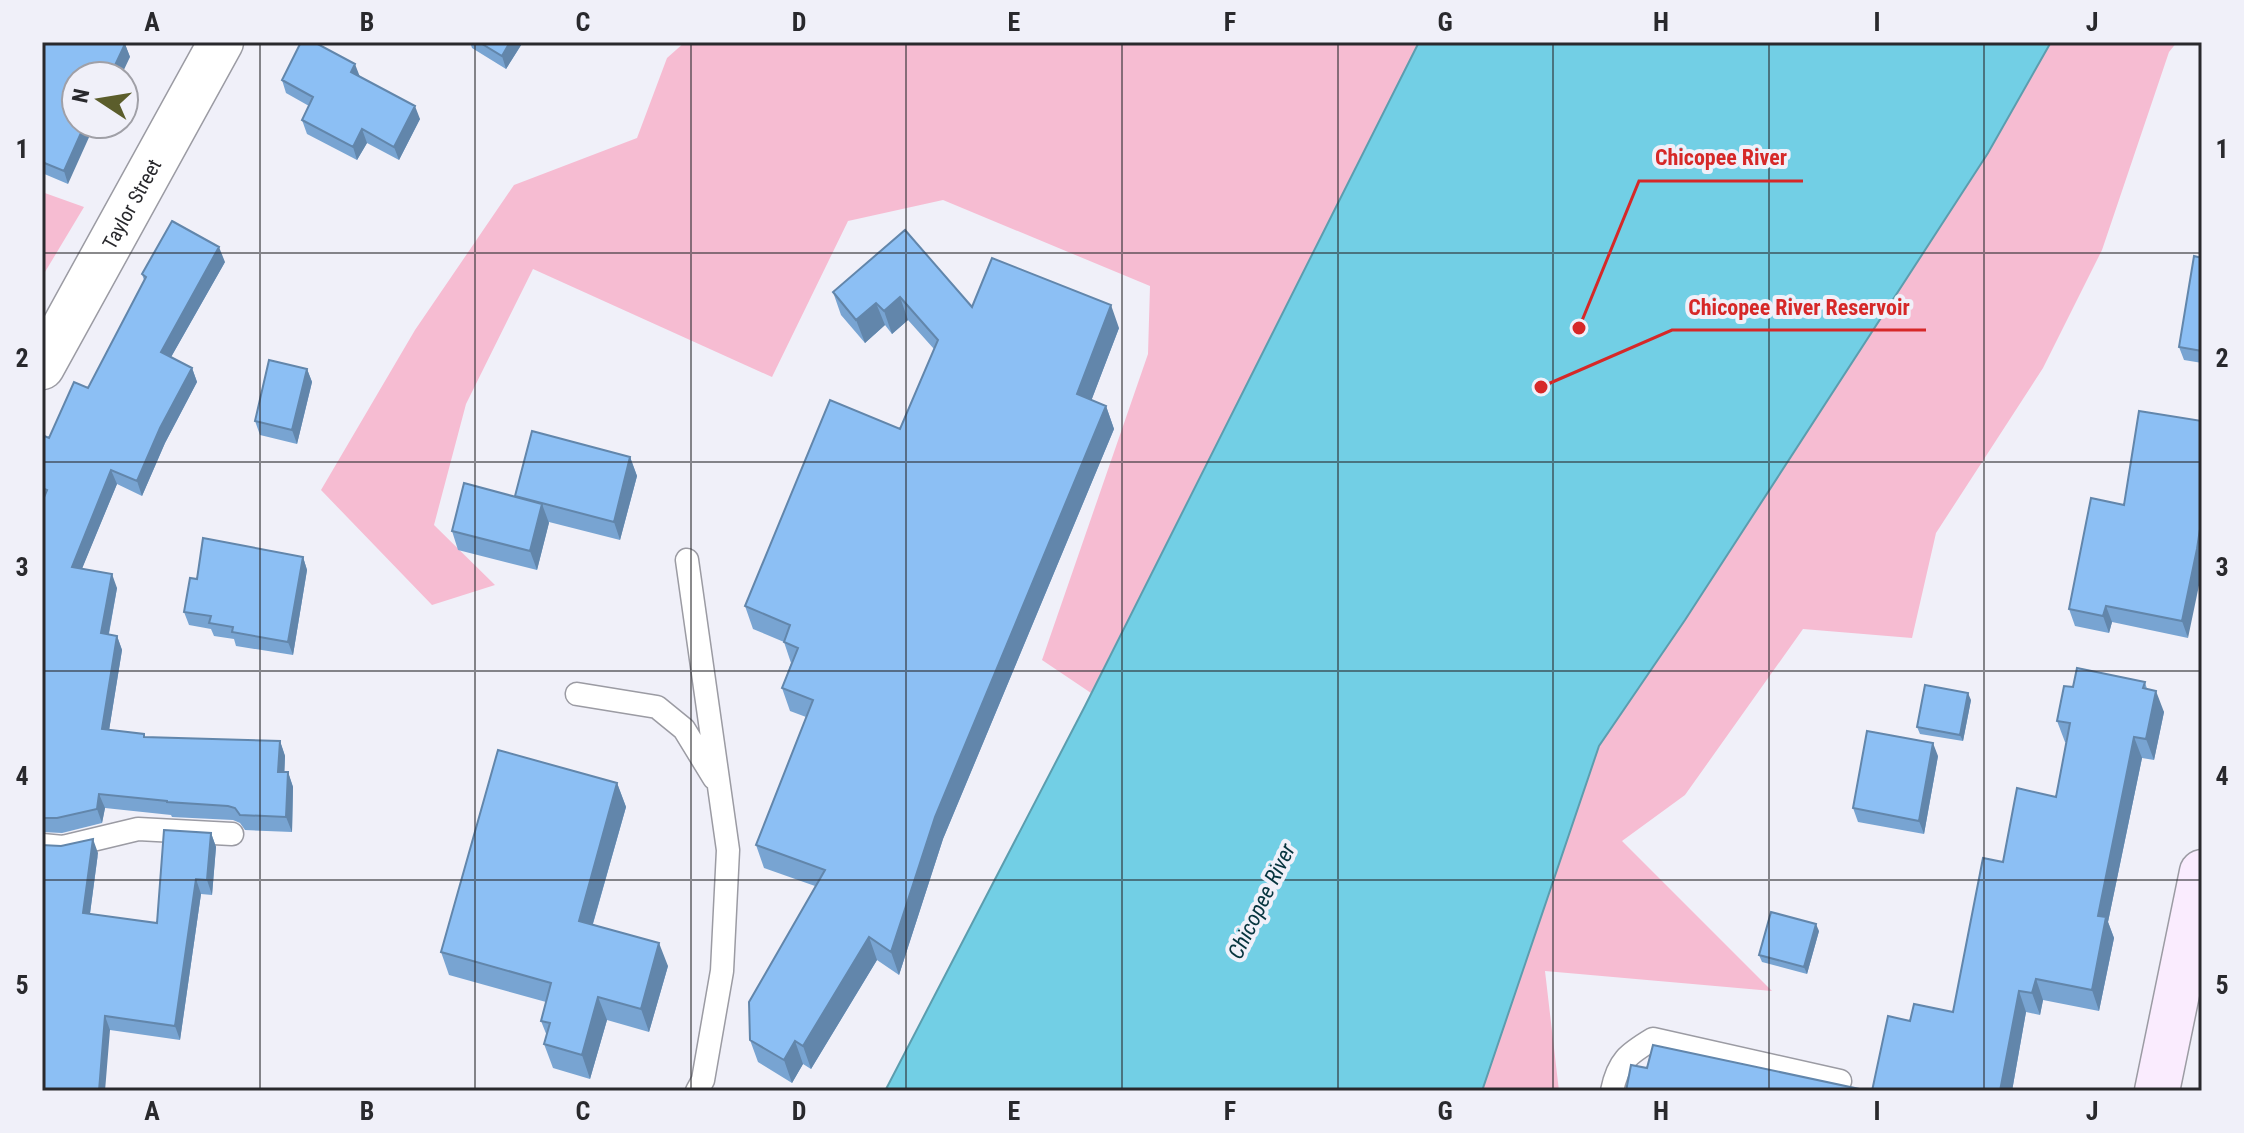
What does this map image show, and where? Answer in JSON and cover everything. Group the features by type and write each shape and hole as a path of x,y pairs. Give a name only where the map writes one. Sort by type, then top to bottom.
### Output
{"main road":[{"path":"2157,1091 2202,872"}],"street":[{"name":"Taylor Street","path":"42,367 221,42"}],"lane":[{"path":"687,560 728,850 722,971 703,1080 697,1091"},
{"path":"577,694 657,707 684,729 719,786"},
{"path":"42,845 63,847 138,829 232,834"},
{"path":"1612,1091 1615,1075 1630,1053 1653,1039 1840,1081"}],"shaded area":[{"path":"685,42 1419,42 1091,693 1042,660 1148,354 1150,286 943,200 848,221 772,377 533,269 466,404 434,525 495,585 432,605 321,490 415,330 514,185 637,138 667,58"},
{"path":"2051,42 2177,42 2169,52 2102,250 2043,368 1936,533 1912,638 1803,629 1685,795 1622,841 1772,991 1545,971 1559,1091 1482,1091 1599,746 1685,620 1988,153"},
{"path":"42,192 84,207 42,277"}],"water":[{"path":"1419,42 2051,42 1988,153 1685,620 1599,746 1482,1091 885,1091 1085,706"}],"building":[{"path":"42,42 125,44 118,60 60,60 60,140 78,140 64,171 42,162"},
{"path":"301,42 314,42 355,64 351,72 415,106 394,147 362,129 353,147 302,120 313,97 282,80"},
{"path":"479,42 510,42 502,56"},
{"path":"172,221 219,247 161,352 192,368 160,428 137,481 111,470 72,567 112,574 101,633 117,636 102,729 144,734 144,737 280,741 278,772 288,772 286,817 240,815 235,808 228,806 99,794 97,809 57,818 42,818 42,502 47,490 42,488 42,435 49,438 74,382 88,388 146,277 142,274"},
{"path":"905,230 972,307 992,258 1111,305 1077,394 1106,406 935,817 891,952 869,937 803,1046 795,1041 784,1060 750,1040 749,1002 825,870 756,845 813,700 782,688 798,648 784,642 790,625 745,606 830,400 900,429 938,340 900,297 884,311 876,303 856,320 833,292"},
{"path":"2194,256 2202,258 2202,351 2179,347"},
{"path":"269,360 307,369 292,430 255,421"},
{"path":"2139,411 2202,421 2202,516 2182,621 2106,606 2103,616 2069,609 2091,498 2124,505"},
{"path":"532,431 630,457 614,522 515,496"},
{"path":"464,483 542,504 530,551 452,531"},
{"path":"203,538 303,557 288,642 232,632 233,627 209,623 211,616 184,612 190,578 197,579"},
{"path":"2077,668 2145,682 2143,688 2156,691 2146,739 2134,737 2098,916 2106,917 2092,990 2036,979 2032,993 2019,991 2000,1091 1872,1091 1888,1016 1910,1021 1914,1004 1953,1012 1983,858 2003,862 2017,788 2056,797 2070,723 2057,721 2064,686 2073,687"},
{"path":"1925,685 1968,693 1960,735 1917,727"},
{"path":"1867,731 1933,743 1919,821 1853,808"},
{"path":"498,750 617,783 579,921 659,943 641,1009 598,997 582,1055 544,1044 550,1023 541,1021 551,983 441,952"},
{"path":"164,830 211,833 207,880 196,879 175,1026 105,1016 99,1091 42,1091 42,845 61,846 93,839 83,913 157,923"},
{"path":"1771,912 1816,924 1804,967 1759,955"},
{"path":"1653,1045 1869,1091 1626,1091 1631,1065 1647,1068"}],"place":[{"name":"Chicopee River","path":"1579,328"},
{"name":"Chicopee River Reservoir","path":"1541,387"}]}
